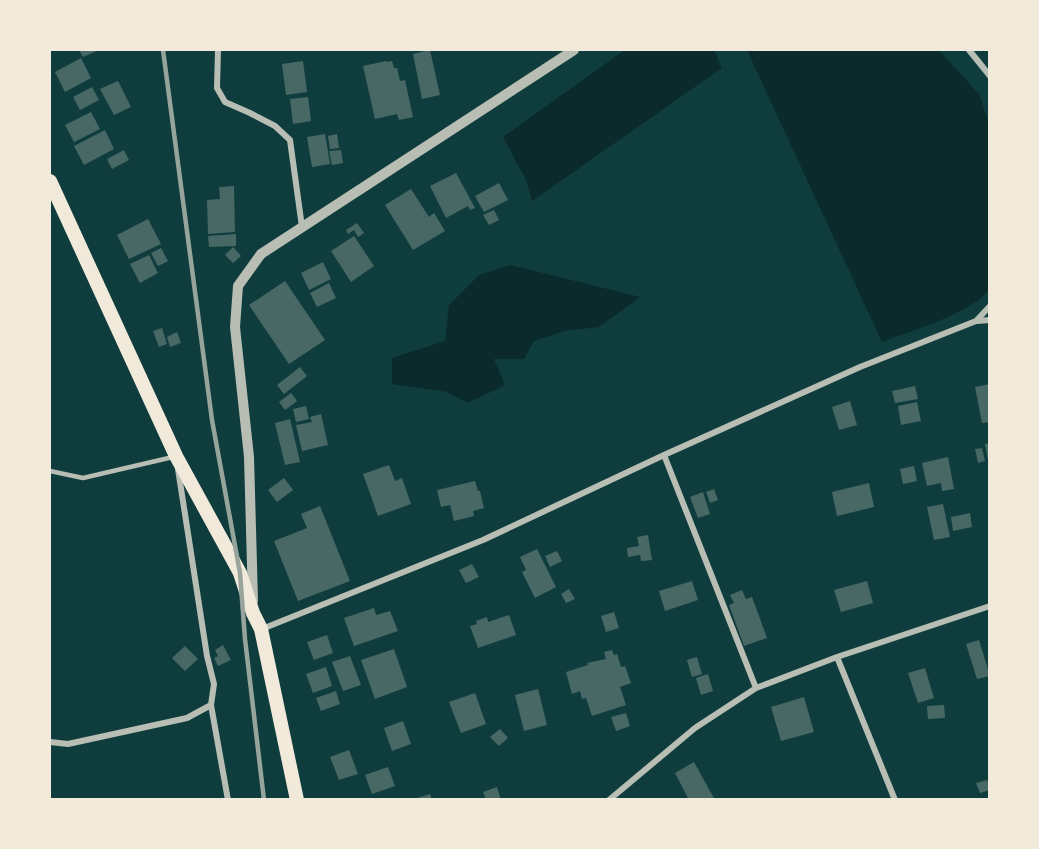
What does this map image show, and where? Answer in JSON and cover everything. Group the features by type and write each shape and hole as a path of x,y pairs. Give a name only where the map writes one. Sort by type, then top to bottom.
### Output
{"highway":[{"path":"50,181 176,456 240,573 253,613 261,629 297,800"}],"street":[{"path":"218,50 217,88 225,102 275,126 290,140 302,227"},
{"path":"253,613 249,457 235,327 238,286 261,254 574,50"},
{"path":"969,50 990,76"},
{"path":"976,321 990,306"},
{"path":"261,629 483,540 860,367 976,321 990,320"},
{"path":"664,455 756,688"},
{"path":"176,456 213,684 211,705 228,800"},
{"path":"609,800 695,728 756,688 837,657 990,606"},
{"path":"837,657 895,800"},
{"path":"50,742 68,744 187,718 211,705"}],"lane":[{"path":"50,471 83,478 176,456"}],"water":[{"path":"625,50 714,50 722,68 532,201 526,180 503,137"},
{"path":"747,50 939,50 979,94 989,124 990,287 983,296 942,320 882,342"},
{"path":"510,265 640,297 599,327 564,331 534,341 524,359 494,359 505,385 468,403 447,392 392,384 392,358 445,341 449,305 479,275"}],"building":[{"path":"79,50 99,50 83,57"},
{"path":"430,50 440,95 422,99 413,54"},
{"path":"81,58 91,78 65,92 55,72"},
{"path":"303,61 307,92 286,95 282,64"},
{"path":"392,61 394,68 397,68 400,81 405,80 413,117 399,120 397,114 375,119 363,66"},
{"path":"118,81 131,107 114,115 100,89"},
{"path":"92,87 99,100 80,110 73,97"},
{"path":"308,97 311,121 293,124 290,99"},
{"path":"91,112 100,129 74,142 65,125"},
{"path":"105,130 114,149 84,165 74,146"},
{"path":"325,134 330,164 312,167 307,137"},
{"path":"337,134 339,148 330,149 328,136"},
{"path":"124,150 129,160 112,169 107,159"},
{"path":"341,150 343,163 332,165 329,151"},
{"path":"456,173 475,208 470,210 468,206 446,218 430,186"},
{"path":"499,183 508,200 484,212 475,196"},
{"path":"234,186 235,232 208,234 207,200 220,199 219,187"},
{"path":"411,189 429,217 434,213 445,231 413,250 385,205"},
{"path":"494,210 499,220 489,225 483,215"},
{"path":"148,219 161,244 129,259 117,235"},
{"path":"357,223 364,233 358,237 354,230 348,234 346,230"},
{"path":"236,234 236,246 209,247 208,236"},
{"path":"354,236 374,266 351,282 331,251"},
{"path":"233,247 241,256 233,263 225,255"},
{"path":"161,248 168,261 158,266 151,253"},
{"path":"149,255 158,273 140,283 130,264"},
{"path":"323,262 331,279 309,290 301,273"},
{"path":"285,281 325,340 289,364 249,305"},
{"path":"329,283 336,298 317,307 310,293"},
{"path":"162,328 167,344 159,347 153,331"},
{"path":"177,332 181,343 170,347 167,337"},
{"path":"300,367 307,376 284,394 277,385"},
{"path":"990,384 990,422 982,423 975,387"},
{"path":"915,386 918,399 895,403 892,391"},
{"path":"291,393 297,401 285,410 279,402"},
{"path":"850,401 857,425 839,430 832,407"},
{"path":"917,402 921,421 901,425 898,406"},
{"path":"306,406 309,419 296,422 293,409"},
{"path":"321,414 328,445 302,451 296,425 312,422 310,417"},
{"path":"290,419 300,462 285,465 275,423"},
{"path":"990,443 990,460 988,460 985,444"},
{"path":"982,448 985,461 978,463 975,449"},
{"path":"948,457 954,489 942,491 941,483 927,486 922,463"},
{"path":"389,465 395,481 402,478 411,504 378,516 363,474"},
{"path":"914,466 917,481 903,484 900,469"},
{"path":"284,478 293,490 277,502 268,490"},
{"path":"475,481 484,508 473,511 474,516 454,521 450,505 441,507 437,490"},
{"path":"869,483 874,507 837,516 832,492"},
{"path":"714,489 718,500 710,503 706,492"},
{"path":"703,492 710,514 698,518 690,497"},
{"path":"943,504 950,537 934,540 927,507"},
{"path":"320,506 350,581 298,601 274,541 307,528 301,514"},
{"path":"970,513 972,527 953,531 951,517"},
{"path":"648,535 652,560 641,561 640,555 628,557 627,548 639,546 637,537"},
{"path":"537,549 556,587 535,598 522,572 526,570 520,557"},
{"path":"557,551 562,561 550,567 545,556"},
{"path":"472,564 479,577 466,583 459,570"},
{"path":"692,581 698,600 665,611 659,591"},
{"path":"867,581 873,603 841,612 834,590"},
{"path":"569,589 575,599 566,603 561,594"},
{"path":"742,590 746,599 752,597 767,638 744,646 729,605 734,603 730,595"},
{"path":"374,608 376,615 390,611 398,631 354,646 344,618"},
{"path":"614,612 619,628 606,632 601,616"},
{"path":"509,615 516,635 478,648 470,626 487,617 488,622"},
{"path":"327,635 333,653 314,660 307,642"},
{"path":"979,640 990,676 977,679 966,644"},
{"path":"223,645 231,660 218,666 214,658 218,656 215,650"},
{"path":"185,646 198,659 185,671 172,658"},
{"path":"394,649 407,687 375,699 361,660"},
{"path":"612,650 614,655 617,654 621,667 625,666 631,683 620,687 626,705 592,716 586,698 582,699 580,691 572,694 566,672 588,665 587,663 606,659 604,652"},
{"path":"350,656 361,685 343,691 332,662"},
{"path":"697,657 702,674 692,677 687,660"},
{"path":"326,667 332,686 313,693 306,674"},
{"path":"925,668 934,698 918,703 908,673"},
{"path":"708,674 713,691 701,695 696,678"},
{"path":"538,689 547,725 524,731 515,695"},
{"path":"336,691 340,704 321,711 316,698"},
{"path":"475,693 486,724 461,733 449,702"},
{"path":"804,697 814,732 781,741 771,707"},
{"path":"944,705 945,718 928,719 927,706"},
{"path":"626,713 630,726 616,731 611,717"},
{"path":"403,721 411,744 392,751 384,728"},
{"path":"500,729 508,738 499,746 490,737"},
{"path":"349,750 358,774 339,780 330,757"},
{"path":"694,762 715,800 689,800 675,773"},
{"path":"388,767 395,786 372,794 365,775"},
{"path":"987,780 990,790 980,793 976,783"},
{"path":"497,787 501,800 486,800 483,792"},
{"path":"430,794 432,800 414,800 414,799"}],"railway":[{"path":"163,50 212,420 240,573 245,639 264,800"}]}
